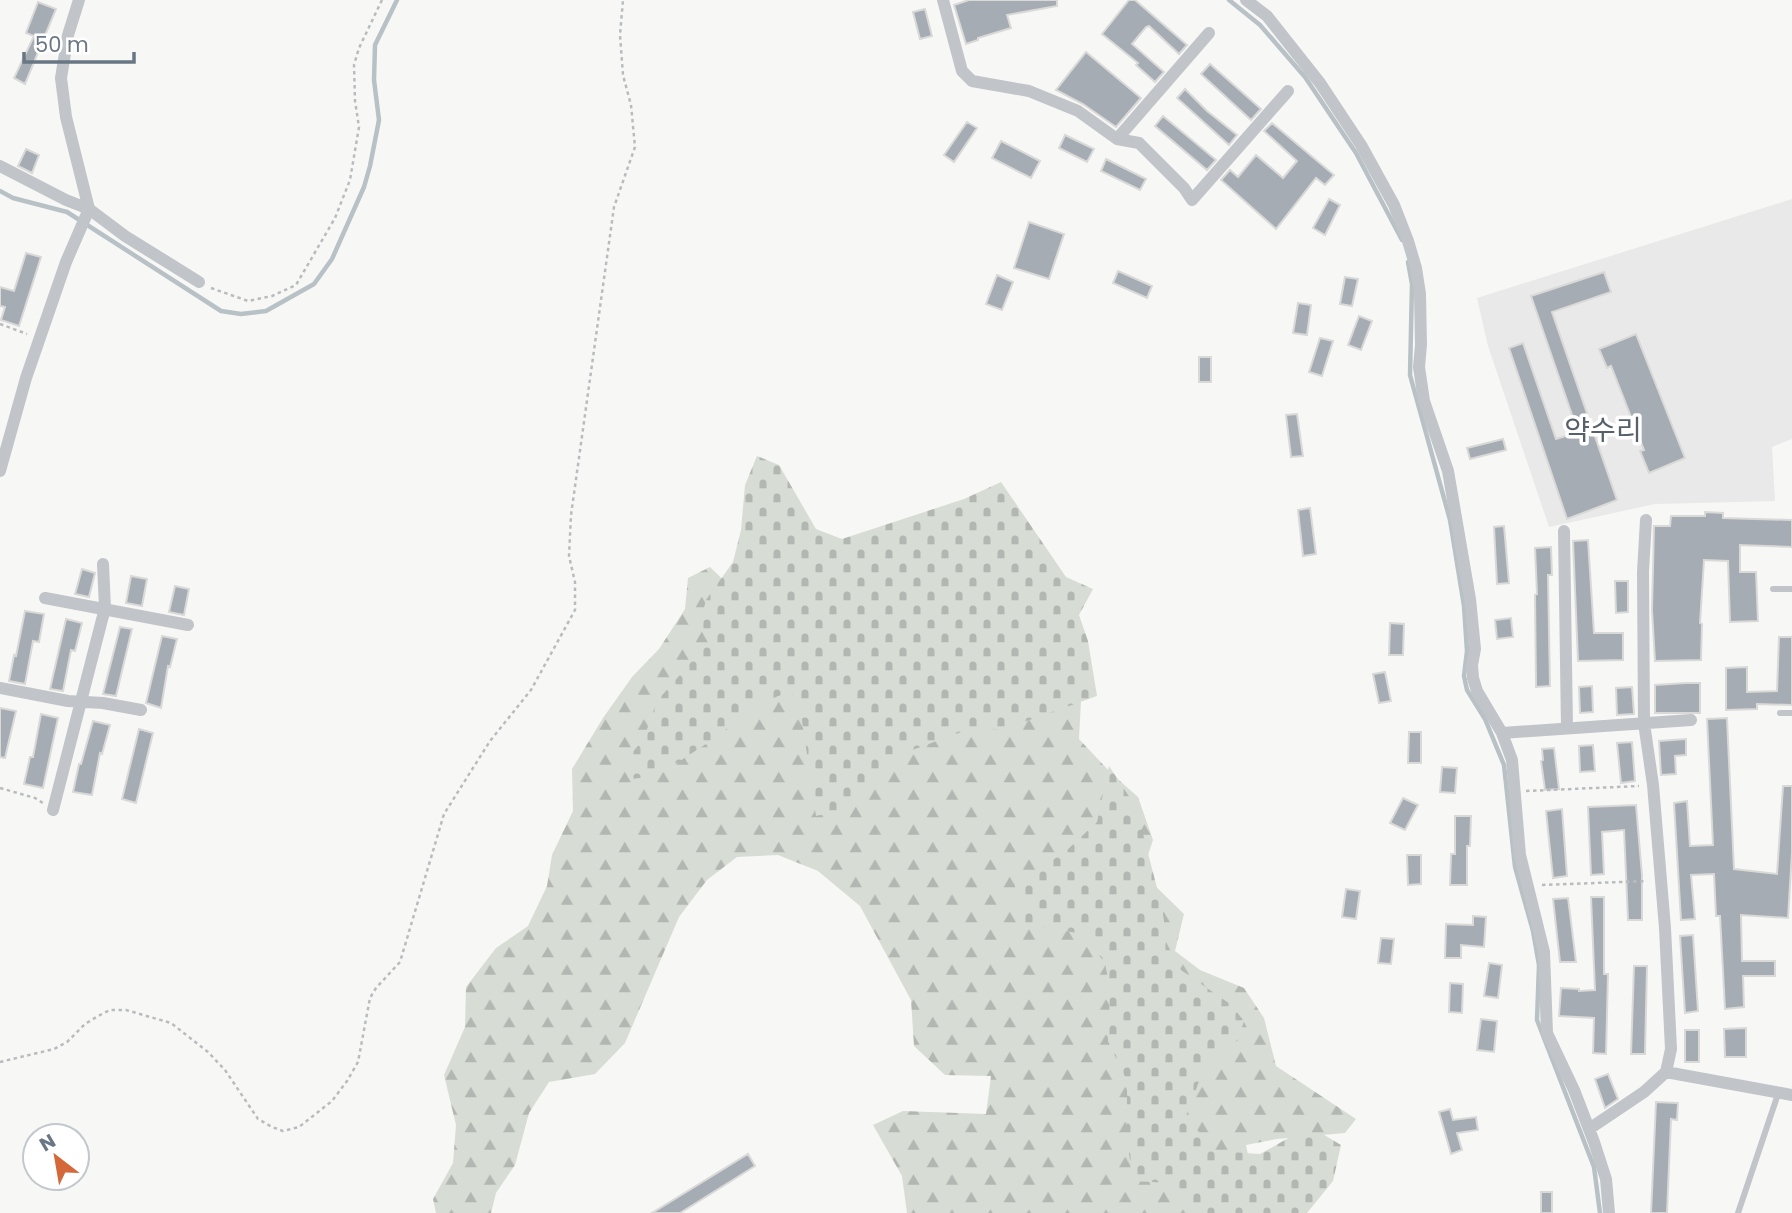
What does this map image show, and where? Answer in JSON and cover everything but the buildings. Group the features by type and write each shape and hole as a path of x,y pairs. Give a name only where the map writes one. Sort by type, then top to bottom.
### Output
{"street":[{"path":"0,471 40,338 66,262 89,209 66,117 61,78 68,35 79,0"},
{"path":"943,0 962,71 972,81 1029,91 1078,111 1117,139 1139,143 1184,188 1192,200 1288,91"},
{"path":"1246,0 1267,16 1320,83 1361,145 1394,205 1408,241 1420,294 1419,367 1423,393 1448,471 1470,599 1475,649 1473,678 1477,691 1502,733 1513,760 1520,855 1544,952 1547,1033 1589,1129 1606,1179 1609,1213"},
{"path":"1117,139 1209,33"},
{"path":"0,166 89,209 125,236 198,282"},
{"path":"1589,1129 1644,1092 1666,1072 1671,1049 1661,881 1653,785 1644,723 1643,572 1646,520"},
{"path":"1564,531 1567,728"},
{"path":"53,810 104,608 103,564"},
{"path":"45,598 188,625"},
{"path":"0,688 68,701 103,703 141,710"},
{"path":"1502,733 1690,720"},
{"path":"1666,1072 1792,1095"}],"lane":[{"path":"1773,589 1792,589"},
{"path":"1780,713 1792,713"},
{"path":"1738,1213 1778,1094"}],"path":[{"path":"198,282 248,301 272,296 296,285 335,218 350,180 359,127 354,65 359,48 382,0"},
{"path":"0,1062 54,1049 67,1042 85,1024 98,1016 110,1010 126,1010 171,1023 208,1052 225,1070 258,1119 272,1127 283,1130 299,1127 332,1101 347,1081 358,1062 370,998 401,962 444,814 490,741 531,690 575,610 575,582 569,556 571,514 612,220 635,147 631,105 623,75 620,35 623,0"},
{"path":"0,324 40,338"},
{"path":"1516,792 1653,785"},
{"path":"0,788 35,798 53,810"},
{"path":"1527,885 1661,881"}],"shaded area":[{"path":"1792,199 1792,439 1772,447 1775,501 1655,504 1549,527 1488,346 1477,298"}],"green space":[{"path":"757,456 779,465 816,529 842,539 964,499 1001,482 1066,577 1093,589 1079,615 1088,641 1097,696 1004,729 961,732 899,755 846,810 816,816 801,713 791,691 758,704 712,740 657,776 631,779 629,757 644,738 657,701 708,643 700,623 706,600 733,562 741,530 745,485"},
{"path":"710,567 752,608 1083,663 1079,739 1138,797 1153,840 1142,873 1184,914 1175,951 1200,970 1244,988 1264,1018 1276,1066 1356,1119 1345,1133 1277,1139 1246,1145 1260,1213 907,1213 902,1176 873,1125 903,1111 986,1114 991,1076 945,1075 914,1046 911,1000 860,906 818,871 778,855 737,857 707,880 679,917 625,1043 595,1074 549,1082 529,1113 515,1165 496,1193 491,1213 436,1213 433,1199 453,1163 456,1125 444,1075 465,1027 466,987 496,948 528,926 547,886 552,855 573,811 572,769 603,718 632,677 659,649 685,609 688,578"},
{"path":"1109,766 1136,807 1162,907 1167,944 1181,970 1230,1004 1244,1021 1238,1040 1204,1068 1186,1116 1214,1151 1260,1154 1292,1136 1321,1133 1341,1145 1333,1181 1307,1213 1196,1213 1180,1203 1171,1183 1132,1181 1127,1132 1127,1081 1108,1041 1110,990 1105,963 1083,934 1024,924 1015,886 1066,851 1097,822"}],"waterway":[{"path":"0,191 13,198 67,212 221,311 241,314 266,311 314,284 332,259 364,187 379,120 374,80 375,45 397,0"},
{"path":"1229,0 1260,25 1305,77 1356,153 1402,240"},
{"path":"1408,262 1412,284 1410,375 1450,520 1464,606 1467,651 1464,676 1467,690 1485,719 1504,765 1515,867 1533,931 1539,965 1537,1020 1594,1167 1600,1213"}],"district":[{"name":"약수리","path":"1603,430"}]}
